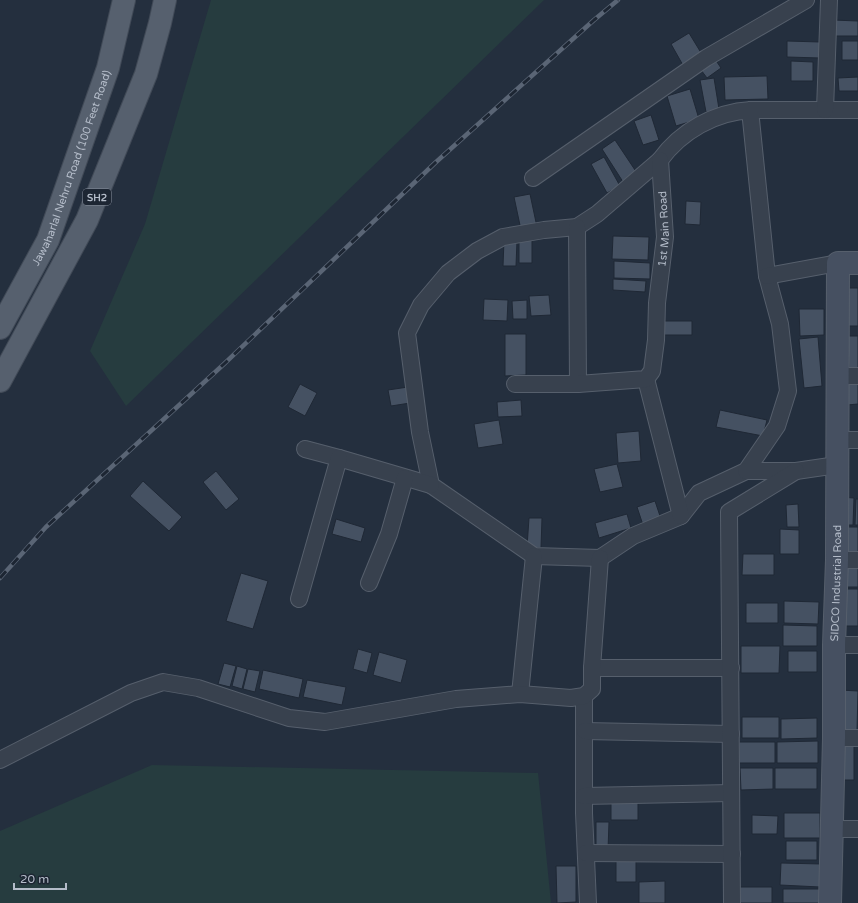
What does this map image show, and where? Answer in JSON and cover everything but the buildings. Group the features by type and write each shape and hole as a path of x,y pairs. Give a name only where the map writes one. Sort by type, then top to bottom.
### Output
{"main road":[{"name":"Jawaharlal Nehru Road (100 Feet Road)","path":"0,328 48,240 108,68 124,0"},
{"name":"SH2","path":"0,381 87,220 146,74 165,0"}],"street":[{"path":"533,178 706,58 806,0"},
{"path":"825,110 829,0"},
{"path":"431,485 420,432 407,333 421,305 448,273 478,251 503,237 544,230 577,227 596,214 660,160 667,150 682,136 704,122 727,114 750,110 858,110"},
{"path":"746,471 777,426 788,391 780,324 767,276 750,110"},
{"name":"1st Main Road","path":"646,379 652,371 656,340 657,303 665,237 660,160"},
{"path":"577,227 578,384"},
{"path":"767,276 848,263"},
{"name":"SIDCO Industrial Road","path":"830,903 834,738 834,645 848,560 837,465 848,440 848,263"},
{"path":"515,384 578,384 646,379 681,516"},
{"path":"305,449 431,485 534,556 600,558 633,536 681,516 699,493 746,471 796,471 837,465"},
{"path":"299,599 339,458"},
{"path":"732,903 729,512 796,471"},
{"path":"369,583 389,534 405,478"},
{"path":"520,694 534,556"},
{"path":"0,760 131,693 163,682 198,688 289,718 325,722 456,699 520,694 571,698 584,696 592,689 592,668 600,558"},
{"path":"834,645 858,645"},
{"path":"592,668 731,668"},
{"path":"584,696 584,796 588,903"},
{"path":"584,731 731,734"},
{"path":"834,738 858,738"},
{"path":"584,796 731,793"},
{"path":"832,829 858,829"},
{"path":"586,853 732,854"}],"green space":[{"path":"211,0 544,0 126,406 90,351 145,224"},
{"path":"152,765 538,773 551,903 0,903 0,831"}],"railway":[{"path":"0,578 46,527 224,364 435,163 618,0"}]}
